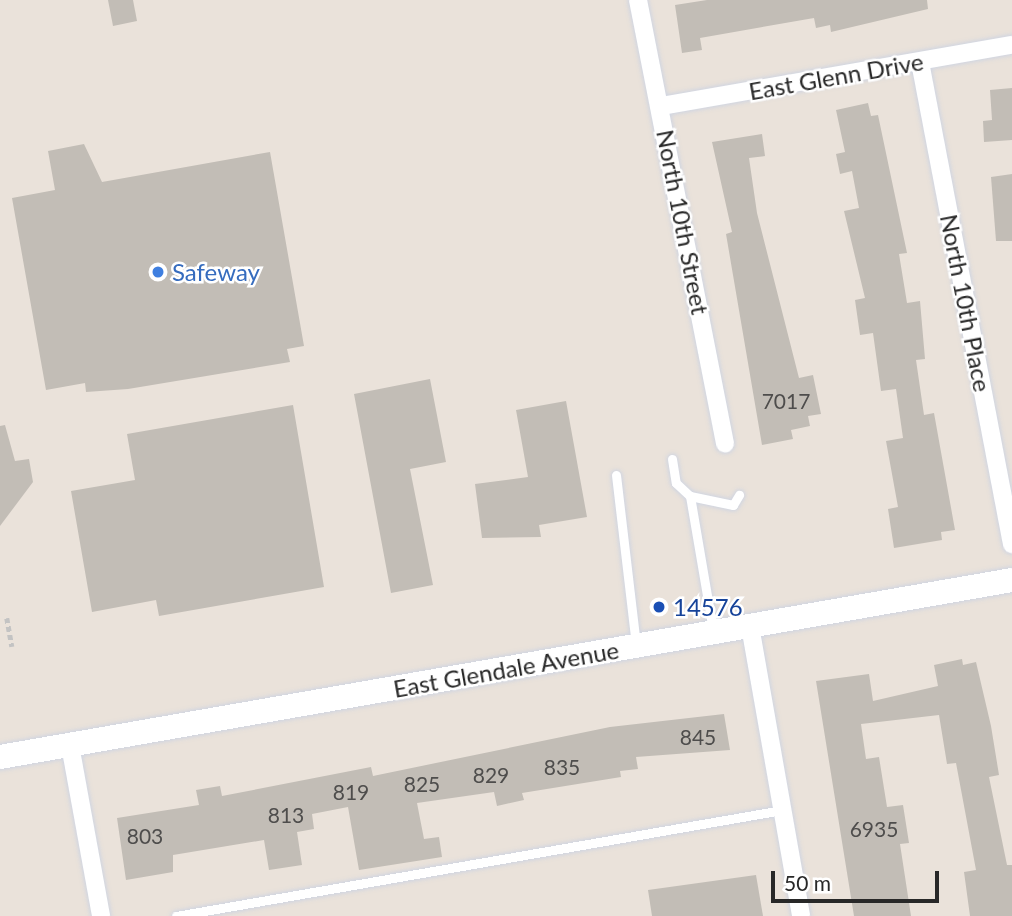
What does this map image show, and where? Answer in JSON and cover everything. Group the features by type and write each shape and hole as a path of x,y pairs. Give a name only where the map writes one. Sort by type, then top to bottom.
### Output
{"main road":[{"name":"East Glendale Avenue","path":"0,757 1012,580"}],"street":[{"name":"North 10th Street","path":"638,0 725,444"},
{"name":"East Glenn Drive","path":"660,106 1012,45"},
{"name":"North 10th Place","path":"920,62 1012,544"},
{"path":"750,626 801,916"},
{"path":"70,745 101,916"}],"lane":[{"path":"672,459 676,483 690,496 733,505 739,495"},
{"path":"616,475 636,646"},
{"path":"690,496 713,632"},
{"path":"176,916 782,810"}],"path":[{"path":"7,618 12,647"}],"building":[{"path":"108,0 133,0 137,21 113,26"},
{"path":"707,0 927,0 928,9 831,32 830,25 816,28 814,18 700,38 702,50 682,53 675,5"},
{"path":"1012,88 1012,140 984,142 983,121 992,120 990,90"},
{"path":"868,103 871,116 878,115 907,253 899,254 907,303 920,301 925,359 916,360 924,415 934,413 955,530 941,532 942,540 894,548 888,509 898,507 886,441 903,438 896,389 881,391 873,333 860,335 855,300 865,298 844,211 859,208 852,171 840,174 836,154 845,152 836,110"},
{"path":"762,134 765,156 749,158 757,213 799,378 813,375 821,414 808,416 810,426 791,430 793,439 762,445 726,234 732,232 712,142"},
{"name":"Safeway","path":"84,144 102,182 270,152 304,346 287,349 290,362 128,389 86,392 85,383 46,390 12,198 55,190 48,151"},
{"path":"1012,174 1012,241 996,241 991,177"},
{"path":"430,379 446,462 410,469 433,585 391,593 354,394"},
{"path":"566,401 587,517 539,525 541,537 482,538 475,484 528,477 516,410"},
{"path":"293,405 324,587 159,616 156,600 92,612 71,491 135,480 127,434"},
{"path":"5,425 15,461 29,459 33,482 0,526 0,426"},
{"path":"962,659 963,665 976,662 991,726 999,775 989,777 1007,865 1012,865 1012,916 970,916 964,872 976,870 956,763 947,764 939,715 861,724 866,759 879,757 887,807 903,805 909,843 900,844 911,916 854,916 816,681 869,674 873,701 938,686 934,665"},
{"path":"724,714 730,750 636,757 638,769 620,771 621,777 522,793 524,800 497,806 494,792 417,803 424,839 439,837 442,857 359,870 348,807 312,814 314,829 297,832 302,865 269,870 264,840 173,855 173,872 126,880 117,818 199,805 196,790 220,786 222,796 371,767 373,776 610,727"},
{"path":"756,875 763,916 652,916 648,890"}],"place":[{"name":"Safeway","path":"158,272"},
{"name":"14576","path":"659,607"}]}
